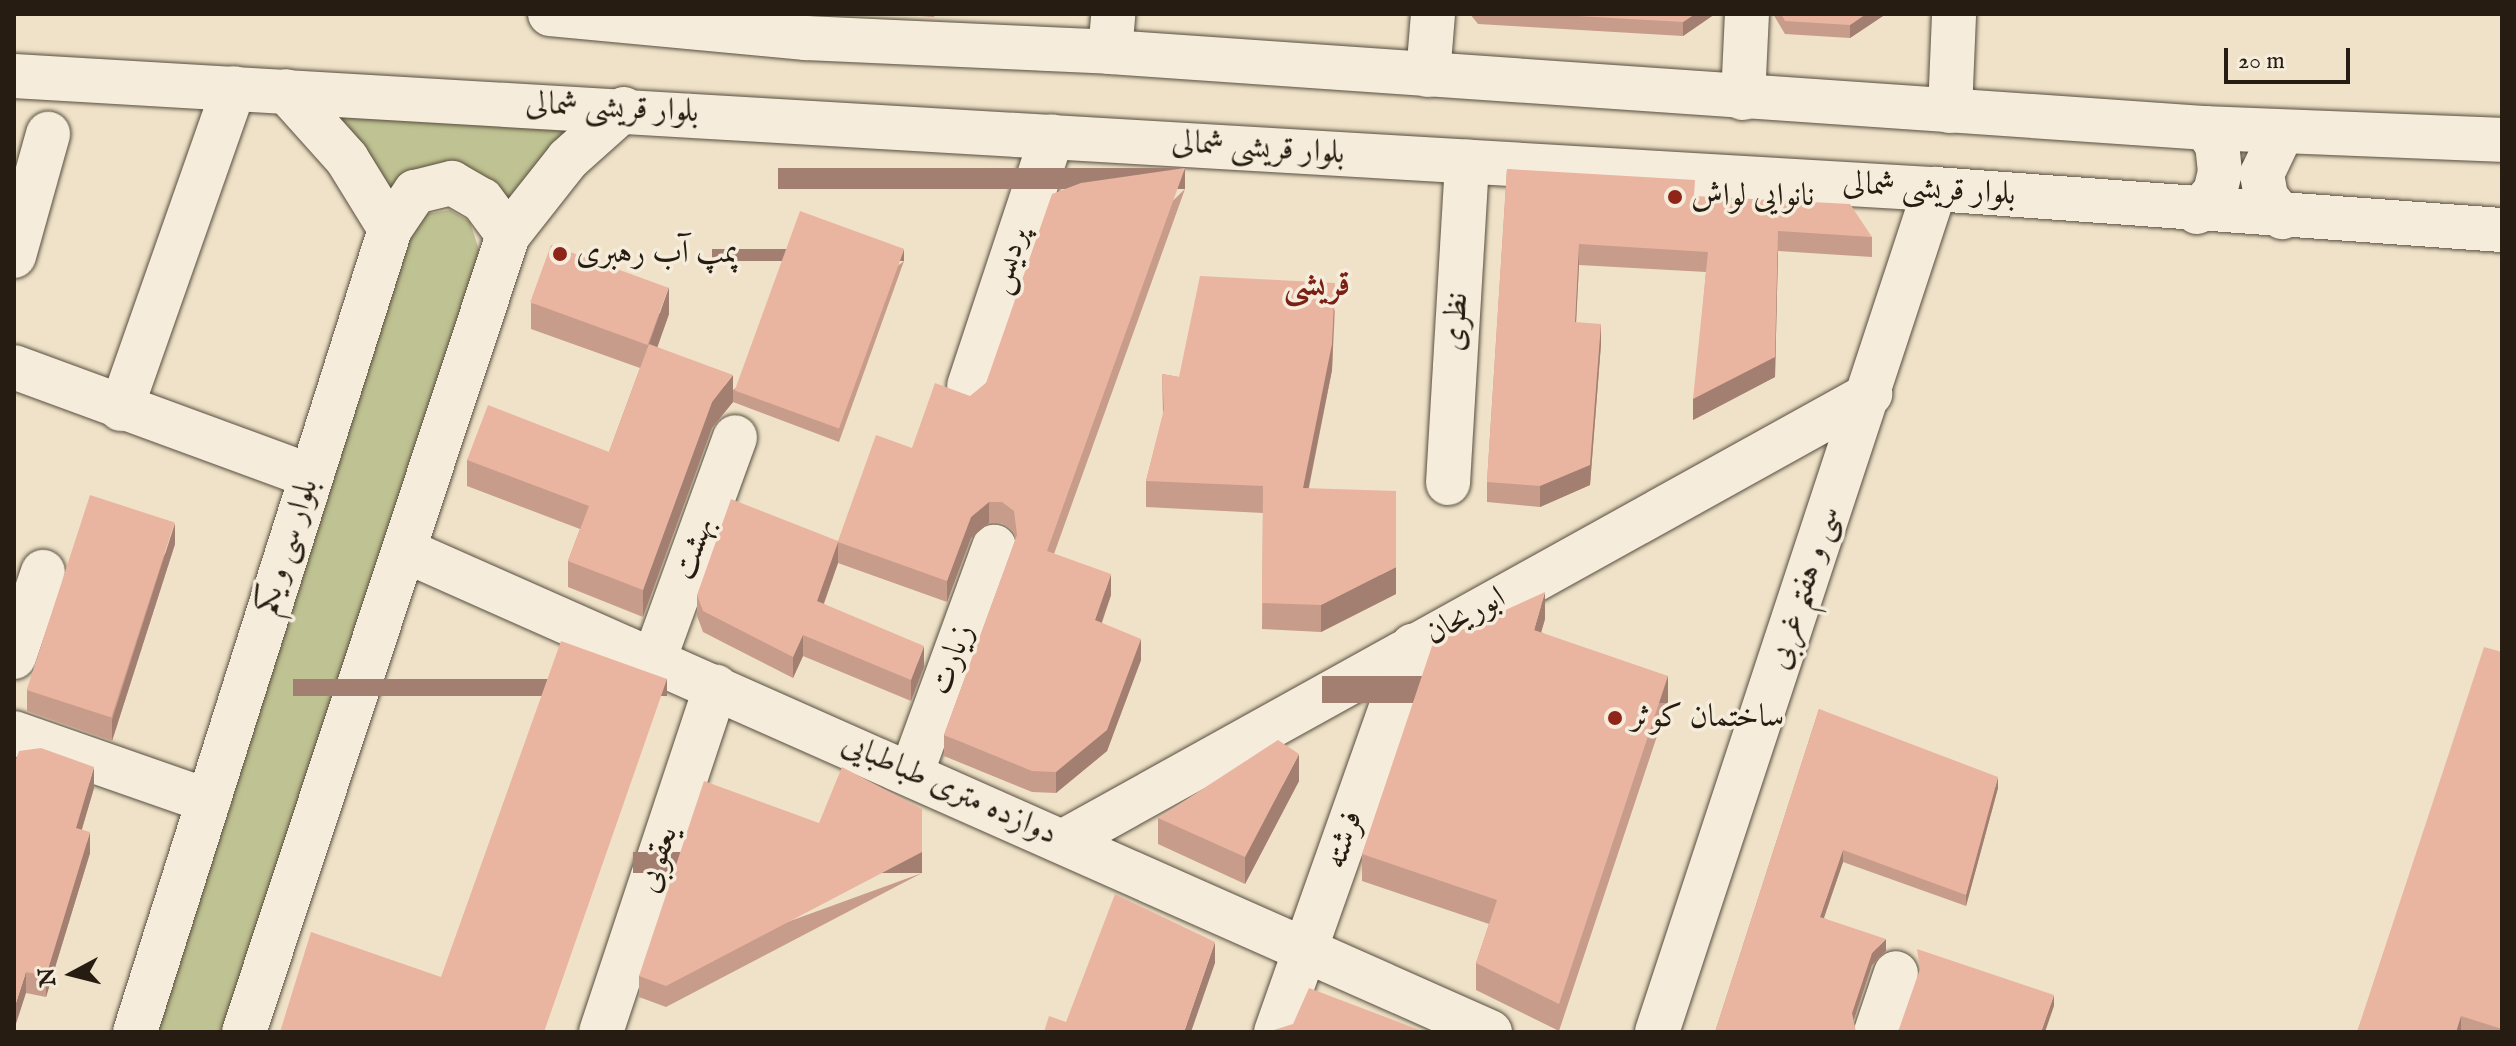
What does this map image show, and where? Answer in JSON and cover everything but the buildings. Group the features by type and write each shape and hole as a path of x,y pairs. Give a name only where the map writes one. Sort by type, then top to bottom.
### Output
{"main road":[{"path":"567,14 806,38 1112,33 1428,75 2206,128 2502,140"},
{"path":"1428,75 1433,14"},
{"path":"1743,98 1747,14"},
{"path":"1950,111 1954,14"},
{"name":"بلوار قریشی شمالی","path":"14,76 624,109 1935,189 2197,212 2502,230"},
{"path":"121,409 234,88"},
{"path":"286,91 347,159 390,229"},
{"path":"244,1032 406,551 508,235 568,159 624,109"},
{"path":"2197,212 2215,192 2220,172 2217,145 2206,128"},
{"path":"2282,132 2269,151 2262,174 2266,197 2282,217"},
{"path":"14,256 48,134"},
{"name":"پردیس","path":"969,386 1052,136"},
{"name":"نظری","path":"1448,483 1467,162"},
{"name":"بلوار سی و یکم","path":"135,1032 390,229 415,192 452,183 482,200 508,235"},
{"name":"سی و هفتم غربی","path":"1657,1032 1870,394 1935,189"},
{"path":"14,367 121,409 311,476"},
{"name":"ابوریحان","path":"1064,841 1870,394"},
{"name":"بهشت","path":"654,660 735,437"},
{"name":"زیارت","path":"911,774 994,547"},
{"name":"دوازده متری طباطبایی","path":"406,551 1490,1032"},
{"path":"14,657 43,572"},
{"name":"فرشته","path":"1276,1032 1413,646"},
{"name":"یعقوبی","path":"601,1032 716,687"},
{"path":"14,733 208,801"},
{"path":"1876,1032 1896,973"}],"green space":[{"path":"316,105 593,121 508,212 464,174 391,206"},
{"path":"450,210 470,222 479,250 476,284 229,1032 147,1032 397,251 421,215"}],"place":[{"name":"نانوایی لواش","path":"1675,197"},
{"name":"پمپ آب رهبری","path":"560,254"},
{"name":"ساختمان کوثر","path":"1615,718"}],"district":[{"name":"قریشی","path":"1317,285"}]}
